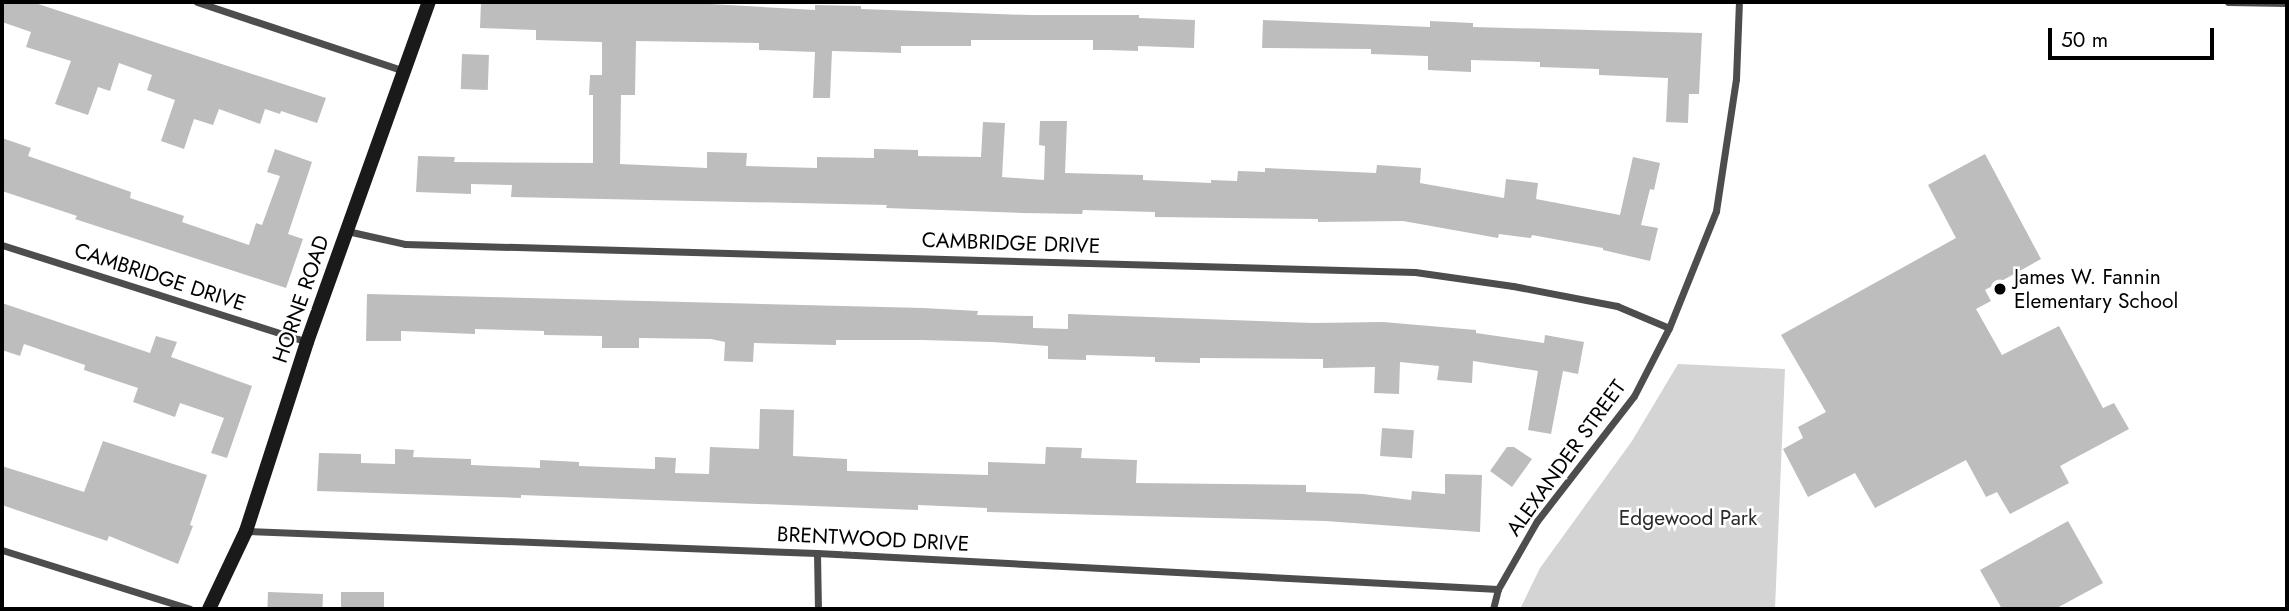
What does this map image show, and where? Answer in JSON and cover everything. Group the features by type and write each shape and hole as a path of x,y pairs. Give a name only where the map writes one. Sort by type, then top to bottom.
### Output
{"main road":[{"name":"HORNE ROAD","path":"209,609 246,531 307,342 429,2"}],"street":[{"path":"197,2 405,71"},
{"name":"ALEXANDER STREET","path":"1493,609 1498,589 1537,522 1634,396 1669,328 1716,211 1736,79 1739,2"},
{"path":"2228,2 2287,3"},
{"name":"CAMBRIDGE DRIVE","path":"346,231 405,244 1415,272 1513,286 1617,306 1669,328"},
{"name":"CAMBRIDGE DRIVE","path":"2,245 307,342"},
{"name":"BRENTWOOD DRIVE","path":"246,531 817,553 1498,589"},
{"path":"2,550 190,609"},
{"path":"817,553 818,609"}],"green space":[{"name":"Edgewood Park","path":"1678,364 1785,369 1775,609 1520,609 1540,568 1632,441"}],"building":[{"path":"2,2 32,2 326,98 317,123 281,111 280,114 265,109 260,124 219,109 213,125 194,119 184,149 161,141 175,100 147,90 152,75 119,63 110,91 98,87 88,115 55,104 71,61 26,47 31,32 2,22"},
{"path":"481,2 693,3 815,10 815,5 861,6 861,9 1028,15 1139,15 1139,18 1195,20 1194,48 1138,46 1138,51 1093,50 1093,40 971,40 971,46 901,46 901,53 832,51 830,98 813,98 815,52 759,50 759,43 636,41 635,95 621,95 620,164 707,168 707,152 747,153 746,166 817,168 817,157 874,158 874,149 918,150 918,156 981,157 983,122 1005,123 1002,177 1044,180 1045,146 1039,145 1040,121 1067,121 1065,173 1143,175 1143,180 1211,183 1211,180 1237,181 1238,171 1265,172 1265,168 1376,173 1377,165 1421,168 1420,183 1504,198 1506,179 1538,183 1536,199 1620,215 1633,157 1660,163 1654,190 1650,189 1641,225 1658,228 1650,261 1603,248 1532,235 1531,238 1499,234 1498,238 1403,221 1318,222 1318,219 1155,217 1155,212 1083,210 1082,214 1022,213 886,208 887,205 511,197 512,185 471,184 471,194 416,192 418,156 455,157 454,162 593,163 593,95 589,95 590,75 602,75 602,42 536,40 536,30 480,28"},
{"path":"1263,20 1430,27 1430,21 1473,23 1473,27 1702,33 1699,94 1689,94 1688,123 1666,122 1668,78 1599,75 1599,69 1540,67 1540,62 1471,60 1471,72 1428,70 1428,56 1371,54 1371,49 1262,48"},
{"path":"462,54 489,55 488,90 461,89"},
{"path":"2,138 31,148 28,156 131,192 130,198 184,216 182,222 249,245 256,223 262,225 280,176 267,172 275,149 312,162 288,234 303,239 286,288 75,219 77,216 2,191"},
{"path":"1985,154 2041,259 1985,290 1991,301 1976,309 2002,355 2059,326 2103,408 2114,403 2129,429 2060,466 2069,483 2010,514 1997,492 1986,497 1966,460 1875,508 1855,473 1808,497 1783,449 1803,438 1798,427 1826,412 1781,335 1956,238 1928,185"},
{"path":"367,294 923,308 978,311 977,315 1033,316 1033,328 1068,329 1068,314 1313,323 1383,322 1476,330 1476,333 1544,343 1545,335 1584,342 1578,374 1563,371 1551,434 1528,430 1538,371 1473,361 1472,383 1437,380 1439,366 1400,362 1399,394 1374,393 1375,367 1323,368 1323,359 1200,358 1200,363 1155,362 1155,357 1086,355 1086,360 1048,359 1048,346 992,342 836,340 836,345 754,343 753,362 724,361 725,342 711,339 639,338 639,348 602,348 602,336 544,335 544,331 475,329 475,334 401,331 401,341 366,341"},
{"path":"2,303 150,353 156,336 177,342 171,357 252,386 227,458 211,453 224,418 180,403 175,417 133,402 138,388 84,370 85,365 24,344 20,356 2,350"},
{"path":"760,409 794,410 793,456 847,459 847,471 988,475 988,462 1045,464 1046,447 1082,448 1081,458 1137,460 1136,483 1306,485 1306,492 1363,494 1411,500 1412,491 1445,494 1445,474 1482,475 1480,532 1325,521 987,512 987,508 918,505 918,510 521,495 521,498 317,491 319,453 361,454 361,463 395,464 395,449 414,450 413,457 471,459 471,465 540,468 540,460 579,462 579,466 655,469 655,457 676,458 675,473 709,474 710,447 759,449"},
{"path":"1382,428 1414,430 1412,458 1380,456"},
{"path":"103,441 207,475 190,525 193,526 178,564 109,536 107,541 2,505 2,466 84,492"},
{"path":"1507,447 1514,447 1532,459 1512,487 1490,471"},
{"path":"2068,521 2103,583 2055,609 2002,609 1980,570"},
{"path":"268,592 323,594 322,609 267,609"},
{"path":"341,592 384,592 384,609 341,609"}],"place":[{"name":"James W. Fannin Elementary School","path":"2000,289"}]}
